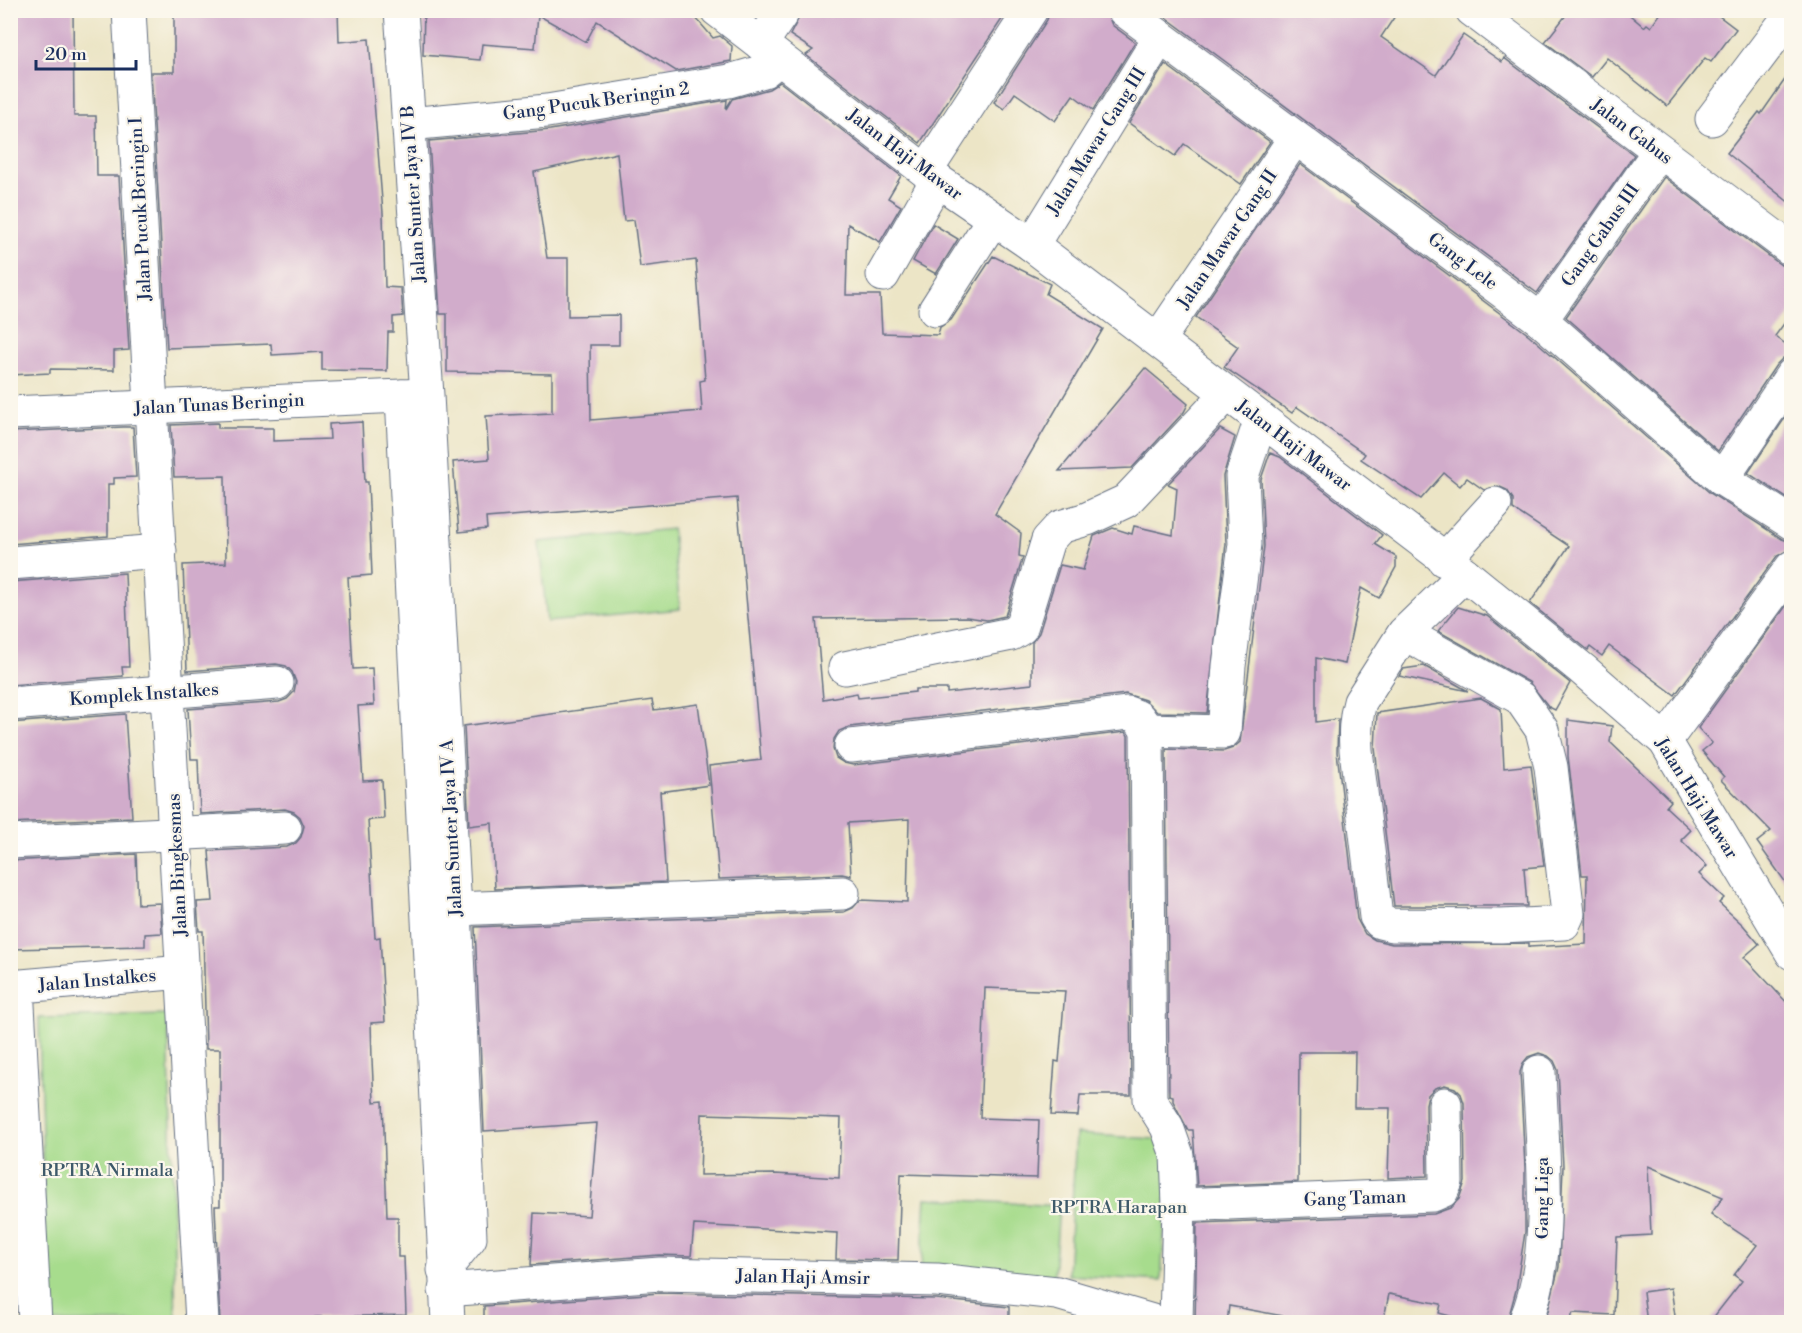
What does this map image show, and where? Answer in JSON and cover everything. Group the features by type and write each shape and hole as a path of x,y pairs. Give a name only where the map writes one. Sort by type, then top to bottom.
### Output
{"street":[{"name":"Jalan Pucuk Beringin I","path":"129,10 152,407"},
{"name":"Jalan Sunter Jaya IV B","path":"401,10 408,124 418,389"},
{"name":"Jalan Haji Mawar","path":"717,10 931,176 1032,245 1454,567 1582,669 1665,741 1791,953"},
{"path":"770,51 784,10"},
{"path":"883,274 931,176 1031,10"},
{"name":"Gang Lele","path":"1124,10 1541,320 1722,479 1791,523"},
{"name":"Jalan Gabus","path":"1472,10 1791,250"},
{"path":"1712,119 1791,13"},
{"name":"Jalan Mawar Gang III","path":"1032,245 1160,37"},
{"name":"Gang Pucuk Beringin 2","path":"408,124 547,111 729,81 764,72 770,51"},
{"name":"Jalan Mawar Gang II","path":"1158,340 1295,138"},
{"name":"Gang Gabus III","path":"1541,320 1659,151"},
{"path":"936,310 993,219"},
{"path":"1722,479 1791,375"},
{"name":"Jalan Tunas Beringin","path":"10,413 152,407 418,389"},
{"name":"Jalan Sunter Jaya IV A","path":"418,389 455,909 470,1238 445,1280"},
{"name":"Jalan Sunter Jaya IV A","path":"418,389 447,1323"},
{"path":"845,668 1011,634 1021,628 1048,540 1060,527 1087,519 1126,501 1227,394"},
{"name":"Jalan Bingkesmas","path":"152,407 202,1323"},
{"path":"1147,730 1224,732 1229,666 1245,544 1242,476 1262,419"},
{"path":"1404,633 1520,698 1542,730 1551,767 1568,914 1564,923 1501,926 1392,925 1380,922 1376,917 1354,724 1360,702 1404,633 1454,567 1495,504"},
{"path":"10,563 160,551"},
{"path":"1665,741 1791,567"},
{"name":"Komplek Instalkes","path":"10,704 277,683"},
{"path":"851,746 1128,713 1138,717 1147,730 1150,1100 1167,1127 1177,1155 1179,1205 1176,1323"},
{"path":"10,842 285,828"},
{"path":"455,909 843,892"},
{"name":"Jalan Instalkes","path":"14,987 183,972"},
{"path":"14,987 19,1196 35,1323"},
{"name":"Gang Liga","path":"1525,1323 1531,1309 1543,1236 1539,1072"},
{"name":"Gang Taman","path":"1179,1205 1433,1195 1442,1191 1446,1182 1444,1104"},
{"name":"Jalan Haji Amsir","path":"445,1280 660,1274 937,1280 1057,1293 1102,1315 1156,1323"}],"green space":[{"path":"672,529 680,609 547,622 539,542"},
{"name":"RPTRA Nirmala","path":"168,1015 176,1322 47,1322 39,1018"},
{"name":"RPTRA Harapan","path":"1076,1134 1170,1140 1161,1281 1068,1275"},
{"path":"926,1198 1059,1206 1054,1277 921,1269"}],"building":[{"path":"10,10 73,10 74,116 96,116 97,176 119,176 129,350 114,351 114,370 50,369 50,373 10,375 10,258 18,258 10,178"},
{"path":"221,10 338,10 339,42 369,39 383,213 385,287 401,288 403,316 393,317 393,332 388,332 387,371 322,370 322,352 272,355 271,344 167,348 151,72 174,72 174,13"},
{"path":"424,10 689,10 713,38 720,36 732,46 731,61 676,71 597,21 586,42 538,15 535,48 482,44 480,60 423,55"},
{"path":"803,10 1008,10 920,143 806,55 813,50 790,35"},
{"path":"1050,10 1106,10 1112,25 1135,42 1093,110 1073,95 1055,121 1015,93 1004,109 994,102 1047,20"},
{"path":"1156,10 1399,10 1381,37 1436,75 1463,35 1502,62 1504,58 1634,155 1537,293"},
{"path":"1570,10 1624,10 1644,27 1647,24 1651,27 1663,10 1711,10 1736,29 1711,62 1705,58 1667,106 1607,58 1592,77 1545,42"},
{"path":"1165,64 1270,142 1241,184 1184,144 1175,156 1129,123"},
{"path":"1791,71 1791,204 1727,153 1759,112 1761,114"},
{"path":"780,82 901,176 888,198 901,206 880,242 848,224 846,295 880,295 882,333 938,335 940,327 951,320 993,256 1050,284 1046,294 1103,329 995,514 1021,533 1019,556 1023,557 1005,616 987,620 967,617 816,619 823,699 857,693 858,698 915,692 915,689 947,689 947,693 1032,684 1032,642 1039,633 1060,565 1083,570 1094,536 1113,528 1132,534 1134,526 1173,535 1177,488 1168,484 1220,429 1235,437 1223,476 1226,543 1207,713 1157,712 1145,700 1126,694 849,727 839,731 834,739 833,749 836,758 853,765 1126,732 1128,736 1131,1095 1080,1095 1078,1116 1051,1115 1055,1061 1059,1062 1065,991 985,988 980,1118 1039,1120 1037,1178 901,1174 898,1260 836,1259 837,1233 694,1225 691,1256 659,1255 531,1265 534,1213 589,1216 597,1123 484,1131 475,927 844,912 853,908 860,900 907,902 909,819 848,823 851,876 842,874 719,879 709,766 761,760 737,498 486,518 487,529 459,532 453,462 489,459 486,416 552,413 552,374 447,372 447,314 440,314 429,141 550,130 727,100 726,109 732,99 769,89","holes":["617,153 624,221 634,220 640,267 696,260 705,380 700,381 702,411 591,420 590,345 619,345 619,315 568,316 568,258 547,258 534,172","702,1114 841,1118 839,1178 775,1174 700,1175"]},
{"path":"1300,164 1529,335 1710,493 1782,539 1791,542 1791,549 1777,556 1675,695 1609,646 1602,656 1590,647 1588,650 1530,603 1569,546 1513,509 1513,499 1507,490 1498,486 1484,490 1467,478 1460,486 1444,473 1421,499 1361,459 1365,454 1297,407 1292,413 1224,367 1238,347 1196,317"},
{"path":"1664,177 1781,265 1791,268 1791,314 1775,336 1791,348 1791,357 1783,358 1776,365 1718,451 1566,317"},
{"path":"933,224 958,239 936,274 913,261"},
{"path":"1145,368 1188,404 1184,412 1132,468 1059,471"},
{"path":"1791,409 1791,501 1748,473"},
{"path":"362,422 365,482 368,482 372,575 348,577 353,669 372,668 374,705 358,706 363,781 382,780 384,819 368,820 375,938 380,937 385,1022 371,1023 372,1060 374,1102 383,1101 387,1217 398,1217 398,1257 404,1257 406,1315 315,1317 315,1323 220,1323 215,1206 220,1206 220,1049 206,1049 203,931 199,931 197,902 213,901 209,851 287,847 296,843 301,837 304,826 300,817 285,809 200,814 198,759 191,759 188,709 279,702 287,699 294,692 296,682 292,672 286,666 276,664 187,671 183,565 226,563 225,476 174,477 171,425 218,423 218,428 273,428 273,441 330,439 329,424"},
{"path":"133,427 136,477 114,478 114,484 108,484 108,536 10,544 10,432"},
{"path":"1270,453 1280,457 1382,535 1375,544 1396,557 1396,567 1379,598 1361,588 1345,664 1316,658 1316,722 1338,719 1337,752 1357,919 1365,934 1375,940 1392,944 1529,943 1529,947 1586,944 1587,875 1582,875 1568,756 1568,720 1612,726 1610,742 1671,801 1666,807 1691,830 1681,840 1707,866 1699,874 1724,898 1719,903 1743,925 1759,944 1744,957 1791,1007 1791,1323 1709,1323 1742,1281 1734,1275 1757,1245 1711,1214 1723,1197 1648,1166 1651,1235 1617,1237 1614,1315 1573,1313 1569,1323 1545,1323 1559,1267 1563,1166 1558,1070 1554,1061 1539,1053 1528,1057 1520,1072 1525,1167 1525,1232 1516,1290 1507,1323 1475,1323 1439,1313 1441,1304 1389,1294 1383,1323 1320,1323 1229,1306 1227,1323 1195,1323 1197,1223 1434,1214 1450,1208 1459,1199 1465,1182 1464,1103 1461,1094 1455,1088 1445,1085 1435,1088 1428,1095 1426,1104 1427,1176 1388,1178 1390,1108 1354,1108 1355,1052 1299,1052 1298,1182 1197,1186 1193,1130 1188,1130 1173,1101 1173,1096 1169,1095 1166,749 1224,751 1240,742 1264,546 1261,479"},
{"path":"125,573 129,667 122,667 123,676 10,685 10,582"},
{"path":"1791,599 1791,890 1757,842 1771,831 1721,780 1724,777 1702,751 1712,743 1698,728"},
{"path":"1458,607 1487,616 1570,683 1555,710 1549,707 1529,682 1438,631"},
{"path":"1424,666 1468,691 1399,676 1403,669"},
{"path":"1481,698 1501,709 1504,768 1531,765 1544,866 1524,868 1527,906 1394,906 1375,748 1377,713"},
{"path":"652,700 654,710 698,704 709,785 660,792 666,882 495,889 492,823 469,826 464,726"},
{"path":"125,714 132,817 10,823 10,723"},
{"path":"136,854 138,904 160,903 162,933 145,934 145,946 10,949 10,861"},
{"path":"1671,1288 1676,1323 1647,1323 1643,1292"},
{"path":"660,1293 936,1299 1009,1307 1009,1323 484,1323 484,1306"}]}
